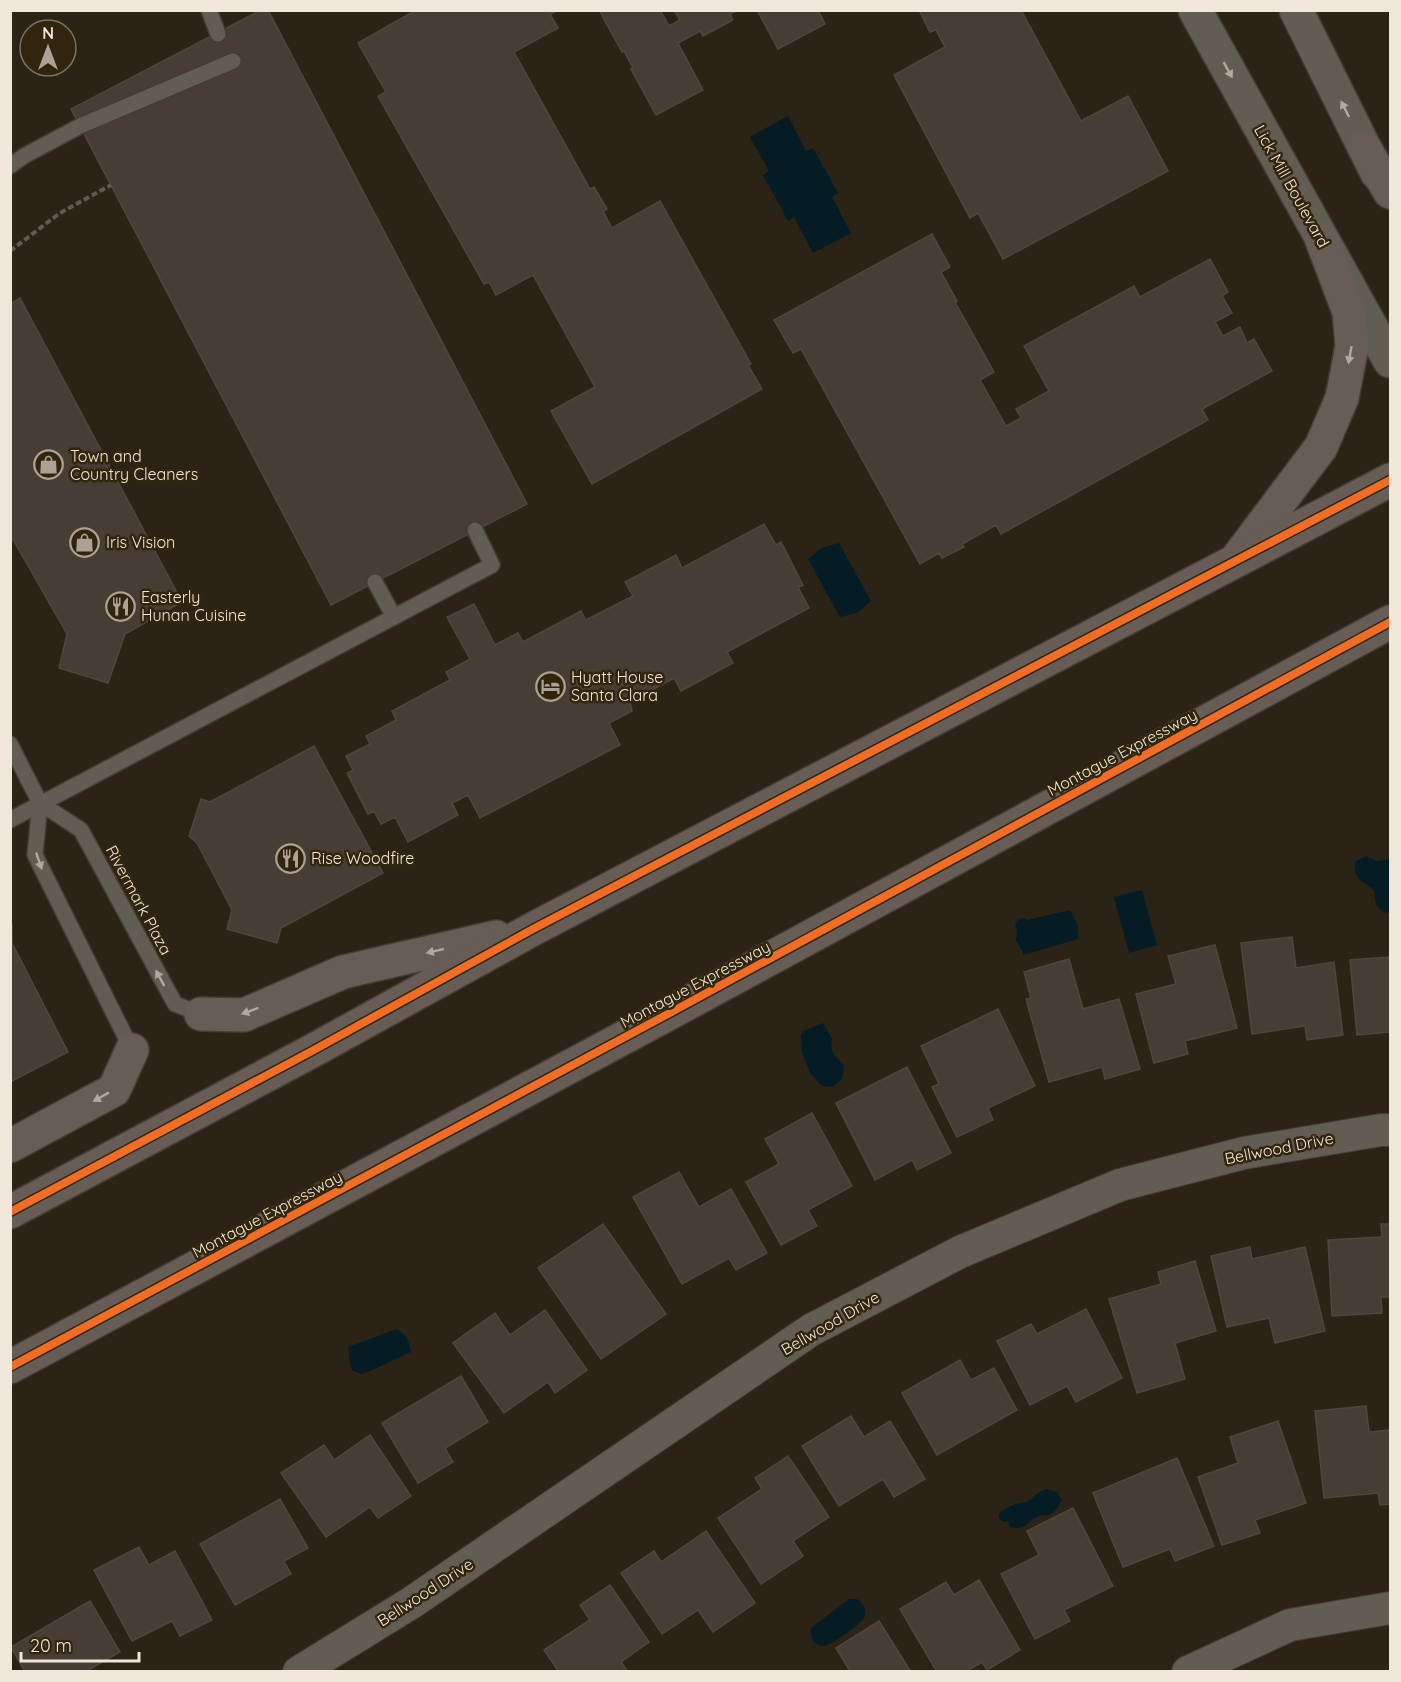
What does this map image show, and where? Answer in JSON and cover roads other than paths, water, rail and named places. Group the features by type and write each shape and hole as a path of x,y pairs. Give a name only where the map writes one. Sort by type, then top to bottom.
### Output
{"highway":[{"path":"1364,147 1390,192"},
{"path":"1234,563 1321,447 1342,398 1352,346 1348,312 1321,238"},
{"path":"10,1212 312,1051 533,929 1390,480"},
{"name":"Montague Expressway","path":"10,1367 666,1015 1390,622"},
{"path":"201,1014 244,1015 343,972 533,929"},
{"path":"10,1146 114,1090 132,1050"}],"main road":[{"name":"Lick Mill Boulevard","path":"1195,10 1390,361"},
{"path":"1296,10 1390,199"}],"street":[{"name":"Bellwood Drive","path":"299,1671 411,1603 811,1330 960,1252 1120,1185 1244,1153 1390,1130"},
{"path":"1188,1671 1290,1625 1390,1608"}],"lane":[{"path":"208,10 218,34"},
{"path":"10,166 80,126 233,61"},
{"path":"10,820 492,565 475,530"},
{"path":"375,582 394,616"},
{"name":"Rivermark Plaza","path":"10,744 40,803 81,830 175,1004 201,1014"},
{"path":"40,803 35,855 132,1050"}],"water":[{"path":"788,116 806,151 813,148 838,193 832,197 851,233 813,253 794,217 788,221 763,175 769,171 750,137"},
{"path":"839,543 871,601 857,613 840,617 808,559 822,548"},
{"path":"1366,856 1376,861 1390,859 1390,913 1382,912 1376,905 1374,890 1356,875 1356,861"},
{"path":"1142,890 1157,945 1129,953 1114,897"},
{"path":"1070,910 1078,925 1078,939 1023,955 1016,941 1015,925 1018,919 1027,920"},
{"path":"823,1023 832,1039 831,1047 834,1054 844,1065 842,1079 833,1087 822,1086 810,1073 802,1052 801,1035 804,1031"},
{"path":"397,1329 407,1339 411,1352 361,1374 352,1370 348,1347"},
{"path":"1047,1489 1057,1492 1062,1500 1053,1512 1038,1517 1020,1528 1010,1527 1008,1521 1004,1522 999,1519 999,1514 1004,1510 1027,1501"},
{"path":"849,1599 857,1599 863,1604 865,1616 863,1619 831,1643 823,1646 816,1644 812,1639 811,1628"}],"place":[{"name":"Town and Country Cleaners","path":"49,465"},
{"name":"Iris Vision","path":"85,542"},
{"name":"Easterly Hunan Cuisine","path":"120,606"},
{"name":"Hyatt House Santa Clara","path":"550,686"},
{"name":"Rise Woodfire","path":"290,858"}]}
